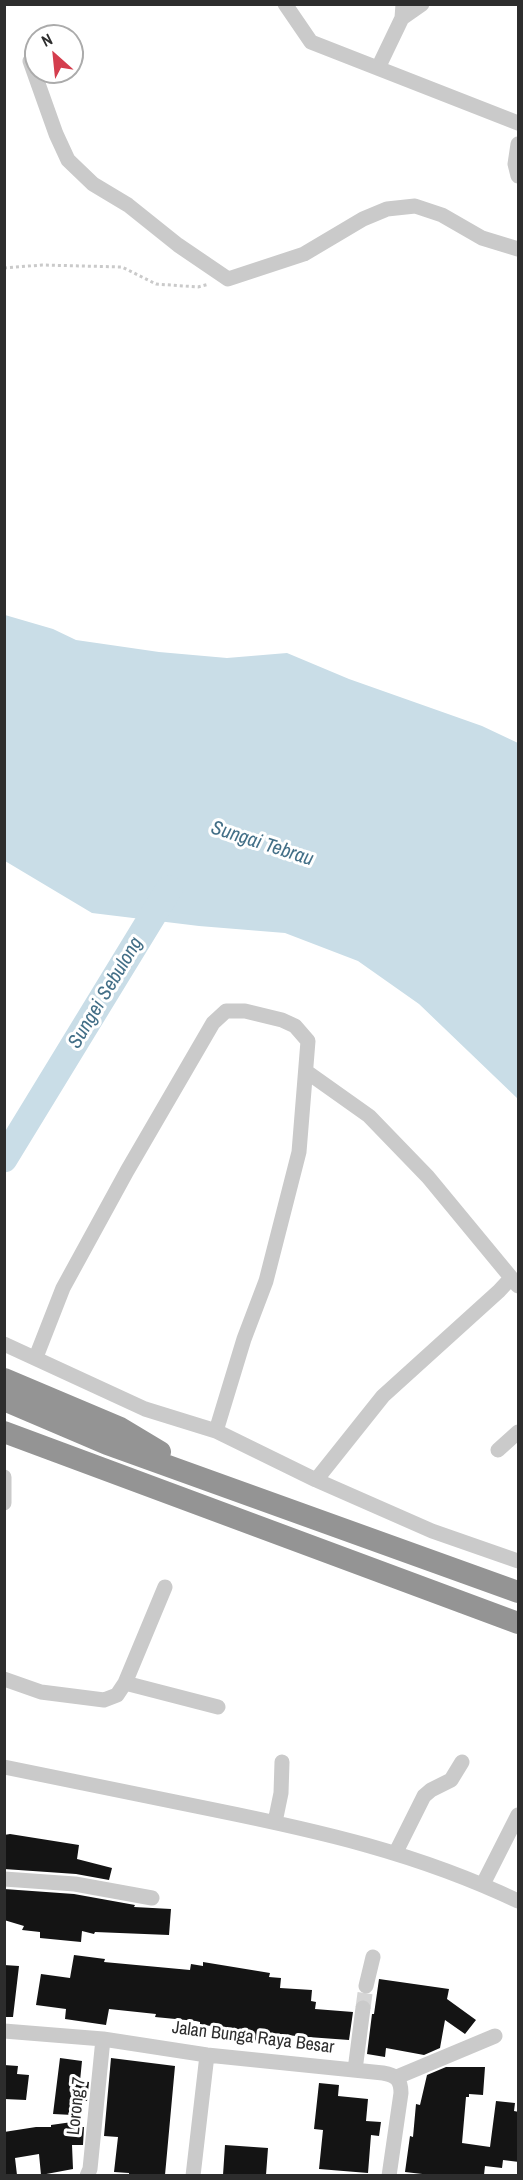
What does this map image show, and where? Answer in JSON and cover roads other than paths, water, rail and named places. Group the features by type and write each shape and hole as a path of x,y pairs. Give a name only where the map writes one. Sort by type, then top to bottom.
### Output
{"highway":[{"path":"4,1379 120,1428 201,1477"},
{"path":"8,1402 107,1444 518,1592"},
{"path":"4,1432 517,1622"}],"street":[{"path":"285,4 311,42 519,123"},
{"path":"378,68 403,11 422,4"},
{"path":"38,84 68,160 93,184 128,206 178,245 228,279 304,254 363,219 387,209 415,206 442,215 483,238 519,249"},
{"path":"518,147 515,164 519,176"},
{"path":"36,1358 63,1288 127,1171 213,1023 226,1011 245,1011 295,1026 308,1041 299,1152 267,1281 244,1339 216,1431"},
{"path":"307,1072 369,1116 428,1177 515,1282 499,1291 383,1396 316,1480"},
{"path":"4,1344 145,1409 216,1431 316,1480 432,1531 519,1561"},
{"path":"498,1450 519,1432"},
{"path":"4,1477 4,1503"},
{"path":"4,1679 41,1692 104,1700 117,1695 125,1683 165,1587"},
{"path":"125,1683 218,1707"},
{"path":"396,1852 424,1796 451,1780 462,1761"},
{"path":"275,1822 281,1793 282,1762"},
{"path":"4,1767 275,1822 396,1852 483,1884 519,1901"},
{"path":"483,1884 518,1815"},
{"path":"4,1879 75,1884 152,1898"},
{"path":"366,1986 373,1958"},
{"path":"355,2070 363,2008"},
{"name":"Jalan Bunga Raya Besar","path":"4,2031 103,2039 207,2055 386,2073 397,2077"},
{"path":"389,2175 401,2093 397,2077 495,2036"},
{"name":"Lorong 7","path":"87,2175 90,2169 103,2039"},
{"path":"193,2175 207,2055"}],"water":[{"name":"Sungai Tebrau","path":"5,615 53,629 76,640 159,652 227,658 287,653 349,679 482,726 518,743 518,1099 419,1004 358,961 285,933 199,926 92,913 5,861"}],"waterway":[{"name":"Sungei Sebulong","path":"4,1159 169,889"}],"tunnel":[{"path":"363,2008 366,1986"}]}
